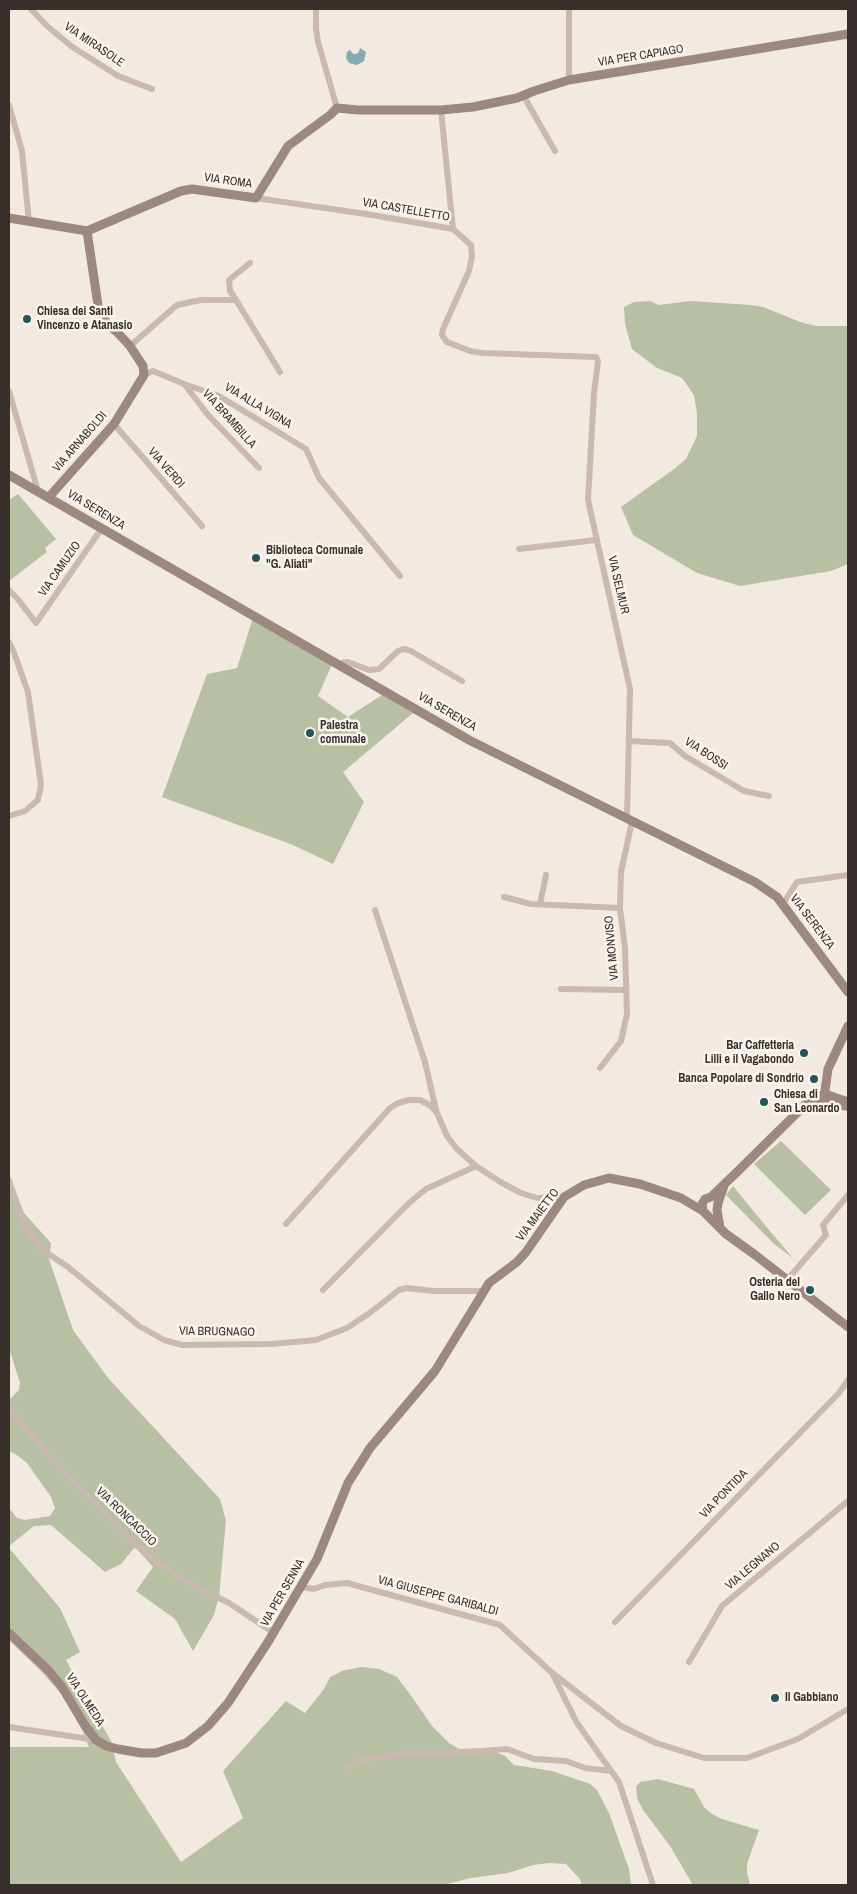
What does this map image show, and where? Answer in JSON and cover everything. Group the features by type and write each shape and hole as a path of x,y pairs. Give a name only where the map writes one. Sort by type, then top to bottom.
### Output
{"street":[{"name":"VIA MIRASOLE","path":"32,9 46,25 71,46 118,76 152,89"},
{"path":"316,9 318,42 337,108 358,110 441,110 453,229"},
{"path":"569,9 569,80"},
{"name":"VIA PER CAPIAGO","path":"441,110 473,107 523,95 569,80 848,34"},
{"path":"523,95 555,151"},
{"path":"9,105 22,151 29,222"},
{"name":"VIA ROMA","path":"87,231 181,191 192,189 256,198 288,146 337,108"},
{"name":"VIA CASTELLETTO","path":"256,198 453,229 471,245 472,256 469,271 443,329 442,335 447,342 482,354 596,357"},
{"path":"9,218 87,231 99,312 104,320 130,346 143,366 144,375"},
{"path":"250,263 229,280 230,291 280,372"},
{"path":"130,346 176,306 201,300 236,300"},
{"name":"VIA SELMUR","path":"596,357 598,361 593,403 588,500 630,689 629,820"},
{"name":"VIA ALLA VIGNA","path":"144,375 153,370 184,384 220,396 306,449 319,478 400,576"},
{"name":"VIA ARNABOLDI","path":"49,497 114,424 144,375"},
{"name":"VIA BRAMBILLA","path":"184,384 208,415 259,468"},
{"path":"9,391 38,491"},
{"name":"VIA VERDI","path":"114,424 202,526"},
{"name":"VIA SERENZA","path":"9,475 469,740 755,882 777,897 848,992"},
{"name":"VIA CAMUZIO","path":"9,590 36,623 102,528"},
{"path":"519,548 596,540"},
{"path":"9,642 14,650 28,692 41,785 38,800 25,811 9,816"},
{"path":"338,664 348,662 369,670 379,669 398,651 404,649 411,651 462,681"},
{"name":"VIA BOSSI","path":"629,742 670,743 685,756 744,792 768,796"},
{"name":"VIA MONVISO","path":"600,1068 621,1041 627,1014 620,908 621,872 629,820"},
{"path":"540,904 546,875"},
{"path":"782,904 797,882 848,875"},
{"path":"504,897 531,904 620,908"},
{"path":"375,910 425,1062 437,1113 447,1136 457,1150 476,1166 521,1193 537,1198 564,1197"},
{"path":"561,988 626,990"},
{"path":"800,1114 806,1108 821,1102 825,1094 826,1078 831,1063 848,1026"},
{"path":"713,1202 702,1204 705,1212 712,1214 713,1202 725,1184 809,1101 825,1094 848,1102"},
{"path":"286,1224 390,1108 398,1103 420,1100 431,1106 437,1113"},
{"path":"789,1121 800,1114 828,1103 848,1107"},
{"path":"323,1290 409,1203 434,1185 476,1166"},
{"name":"VIA MAIETTO","path":"484,1291 489,1283 517,1262 526,1252 564,1197 584,1185 610,1178 640,1184 681,1198 705,1212 720,1228 848,1327"},
{"name":"VIA BRUGNAGO","path":"9,1180 20,1213 31,1235 44,1251 68,1267 139,1326 164,1340 182,1345 271,1344 316,1340 346,1328 371,1312 399,1290 407,1288 433,1291 484,1291"},
{"path":"787,1280 826,1235 823,1225 848,1195"},
{"name":"VIA MAIETTO","path":"681,1198 713,1202"},
{"path":"713,1202 720,1228"},
{"name":"VIA PER SENNA","path":"9,1727 96,1740 118,1749 156,1753 186,1743 208,1726 228,1703 302,1587 317,1559 348,1483 358,1466 384,1430 435,1371 484,1291"},
{"name":"VIA PONTIDA","path":"615,1622 848,1383"},
{"name":"VIA RONCACCIO","path":"9,1409 39,1444 130,1540 157,1562 185,1581 228,1603 274,1633"},
{"name":"VIA LEGNANO","path":"690,1662 722,1606 848,1501"},
{"name":"VIA GIUSEPPE GARIBALDI","path":"302,1587 314,1589 325,1585 347,1584 500,1625 551,1672"},
{"name":"VIA OLMEDA","path":"9,1633 49,1670 96,1740"},
{"path":"551,1672 622,1726 656,1743 704,1758 747,1758 798,1739 848,1710"},
{"path":"551,1672 578,1723 619,1782 653,1885"},
{"path":"348,1767 364,1759 412,1753 444,1754 507,1749 534,1759 566,1761 585,1768 612,1770"}],"green space":[{"path":"650,301 659,305 690,301 751,305 763,307 803,323 817,326 848,326 848,564 831,571 740,586 697,573 633,535 621,507 686,459 697,436 697,413 694,395 682,378 657,368 632,349 625,324 624,307 634,302"},
{"path":"18,494 56,539 45,548 47,552 9,581 9,500"},
{"path":"253,618 332,664 318,696 348,717 382,695 413,713 343,772 364,802 333,864 293,845 162,797 207,674 237,668"},
{"path":"781,1141 831,1190 805,1215 754,1164"},
{"path":"9,1174 24,1213 51,1243 49,1259 73,1330 108,1378 220,1499 226,1521 219,1596 214,1615 193,1651 175,1619 136,1591 153,1567 135,1547 121,1564 105,1572 51,1525 34,1526 9,1546 9,1508 17,1518 25,1520 50,1516 55,1508 51,1497 27,1463 9,1451 9,1400 19,1390 20,1383 9,1348"},
{"path":"733,1186 793,1258 774,1244 726,1195"},
{"path":"9,1548 60,1608 80,1652 66,1660 112,1743 116,1762 181,1862 243,1818 223,1771 286,1701 305,1713 324,1689 330,1677 342,1671 361,1667 379,1669 397,1677 432,1726 449,1743 459,1749 486,1748 505,1756 514,1765 552,1771 590,1784 597,1790 609,1813 629,1869 631,1885 582,1885 580,1879 566,1864 549,1863 443,1885 9,1885 9,1747 89,1747 72,1706 40,1670 9,1640"},
{"path":"658,1779 694,1789 704,1807 712,1814 722,1819 759,1830 747,1864 750,1885 693,1885 670,1846 643,1810 637,1798 636,1787 640,1782"}],"water":[{"path":"360,48 366,52 364,61 357,65 349,63 346,58 347,52 350,50 353,54 356,54"}],"place":[{"name":"Chiesa dei Santi Vincenzo e Atanasio","path":"27,319"},
{"name":"Biblioteca Comunale \"G. Aliati\"","path":"256,558"},
{"name":"Palestra comunale","path":"310,733"},
{"name":"Bar Caffetteria Lilli e il Vagabondo","path":"804,1053"},
{"name":"Banca Popolare di Sondrio","path":"814,1079"},
{"name":"Chiesa di San Leonardo","path":"764,1102"},
{"name":"Osteria del Gallo Nero","path":"810,1290"},
{"name":"Il Gabbiano","path":"775,1698"}]}
